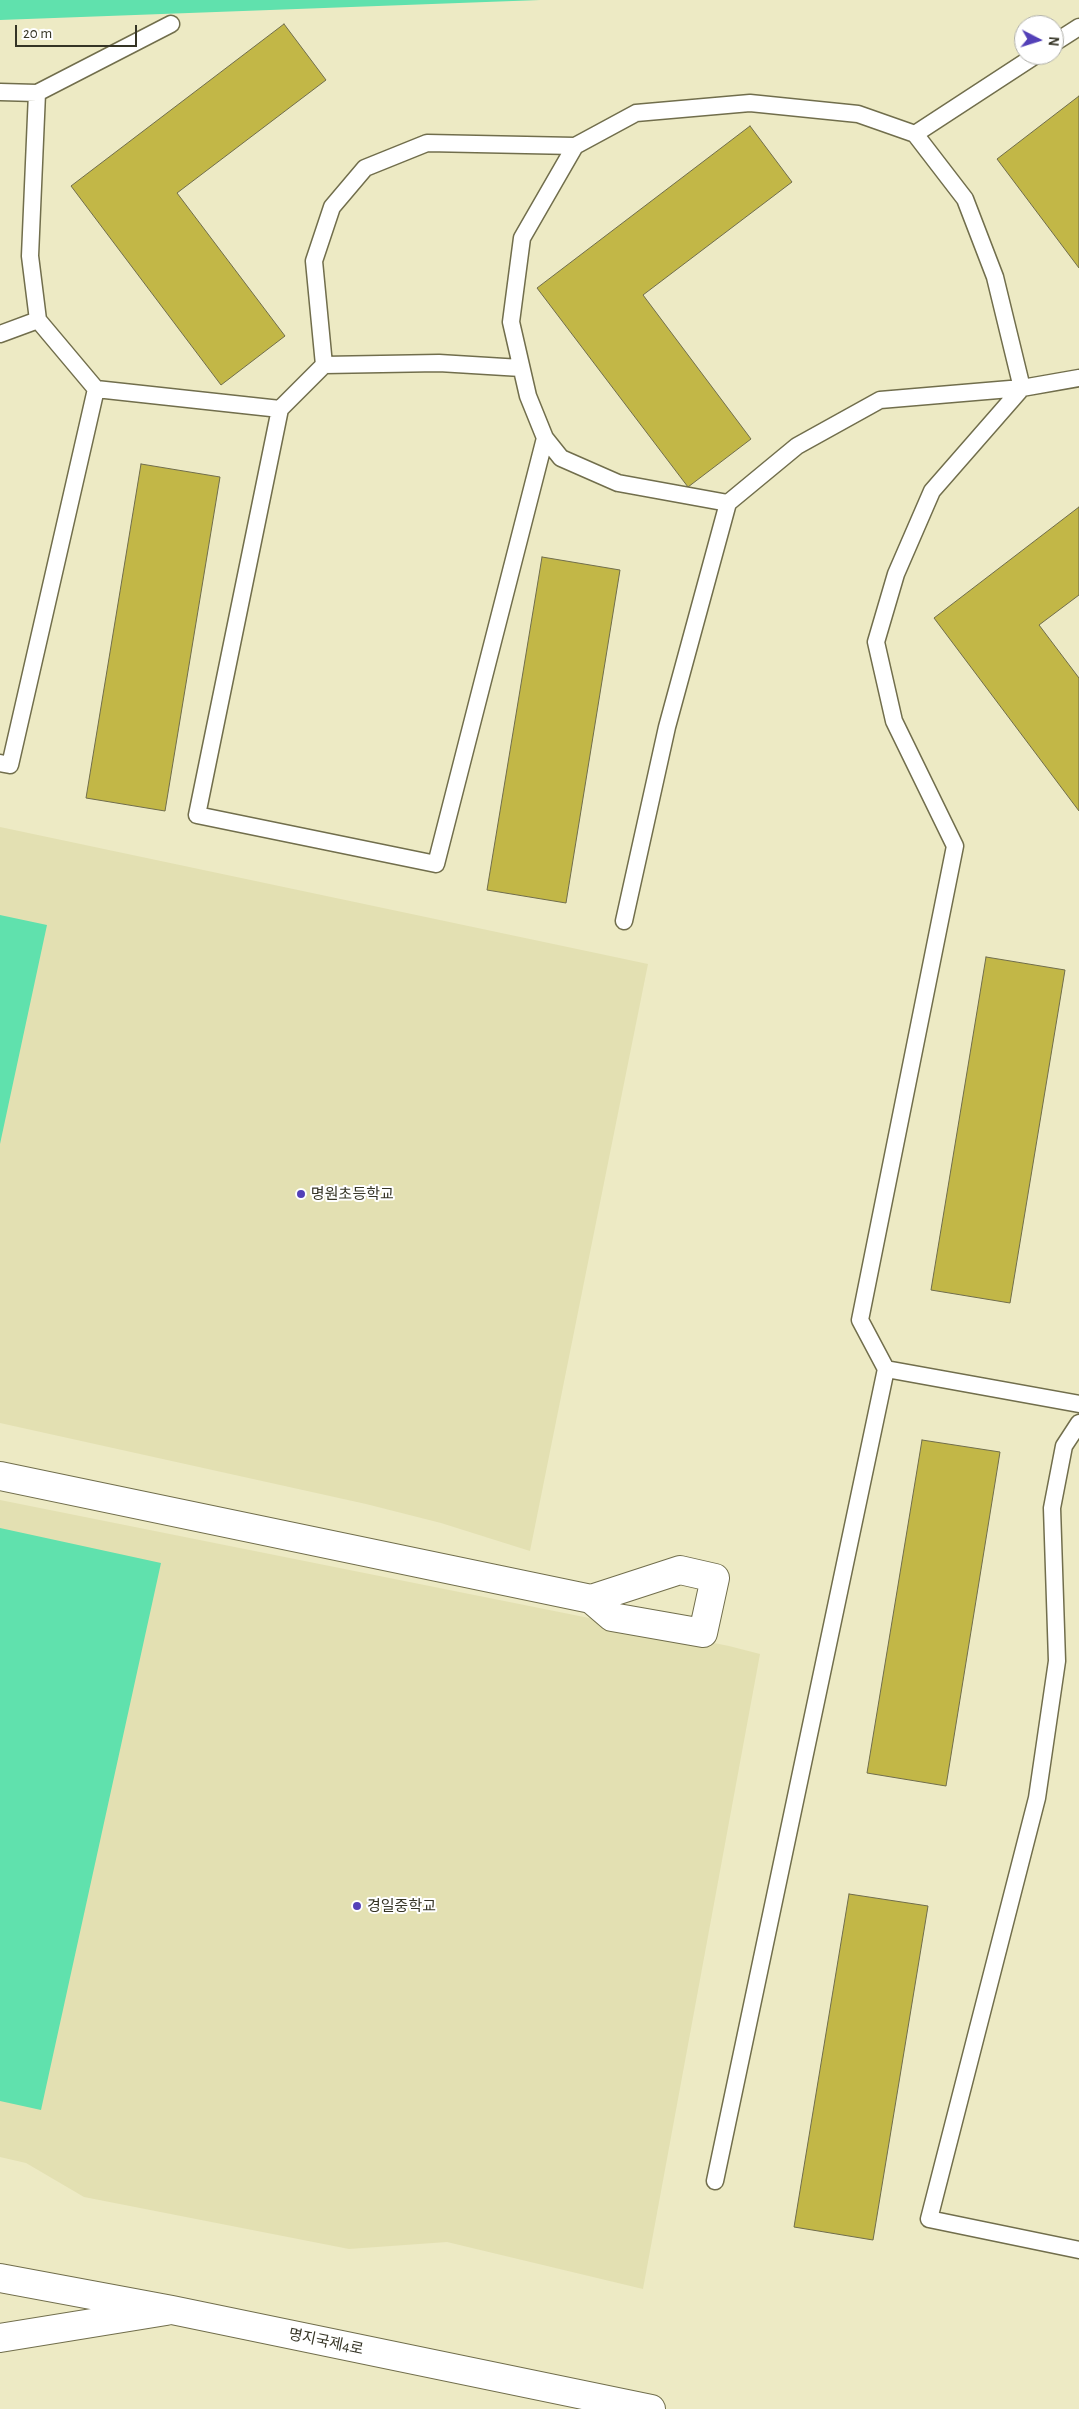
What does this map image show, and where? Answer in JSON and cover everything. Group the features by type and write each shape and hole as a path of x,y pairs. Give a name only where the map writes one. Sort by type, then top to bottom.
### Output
{"street":[{"path":"0,1476 591,1599"},
{"name":"명지국제4로","path":"0,2278 172,2310 651,2409"},
{"path":"0,2338 172,2310"}],"lane":[{"path":"0,92 37,93 171,24"},
{"path":"1064,37 1079,27"},
{"path":"915,134 1021,65"},
{"path":"37,93 30,256 38,320 96,389 280,409"},
{"path":"324,365 314,261 332,207 366,168 427,143 575,146 636,113 750,103 858,114 915,134 965,199 995,277 1022,388"},
{"path":"575,146 522,238 511,322 528,396 545,438 561,458 618,483 728,503"},
{"path":"0,334 38,320"},
{"path":"521,368 439,362 324,365 280,409 197,815 436,864 545,438"},
{"path":"624,921 667,727 728,503 797,446 880,400 1022,388 1079,378"},
{"path":"715,2181 886,1369 860,1320 955,846 894,721 876,642 896,574 932,491 1022,388"},
{"path":"0,763 10,765 96,389"},
{"path":"886,1369 1079,1404"},
{"path":"1079,1423 1064,1446 1052,1508 1057,1661 1037,1798 929,2219 1079,2250"}],"shaded area":[{"name":"명원초등학교","path":"0,827 648,964 530,1551 441,1523 366,1504 0,1423"},
{"name":"경일중학교","path":"0,1500 729,1646 760,1654 643,2289 447,2242 349,2249 84,2197 26,2163 0,2157"}],"green space":[{"path":"0,0 540,0 0,20"},
{"path":"0,915 47,925 0,1144"},
{"path":"0,1528 161,1563 41,2110 0,2101"}],"building":[{"path":"284,24 326,80 177,193 285,336 221,385 71,186"},
{"path":"1079,96 1079,268 997,159"},
{"path":"750,126 792,182 643,295 751,439 688,487 537,288"},
{"path":"141,464 220,477 165,811 86,798"},
{"path":"1079,507 1079,595 1039,625 1079,678 1079,811 934,618"},
{"path":"542,557 620,570 566,903 487,890"},
{"path":"986,957 1065,970 1010,1303 931,1290"},
{"path":"922,1440 1000,1452 946,1786 867,1773"},
{"path":"849,1894 928,1906 873,2240 794,2227"}],"place":[{"name":"명원초등학교","path":"301,1194"},
{"name":"경일중학교","path":"357,1906"}]}
